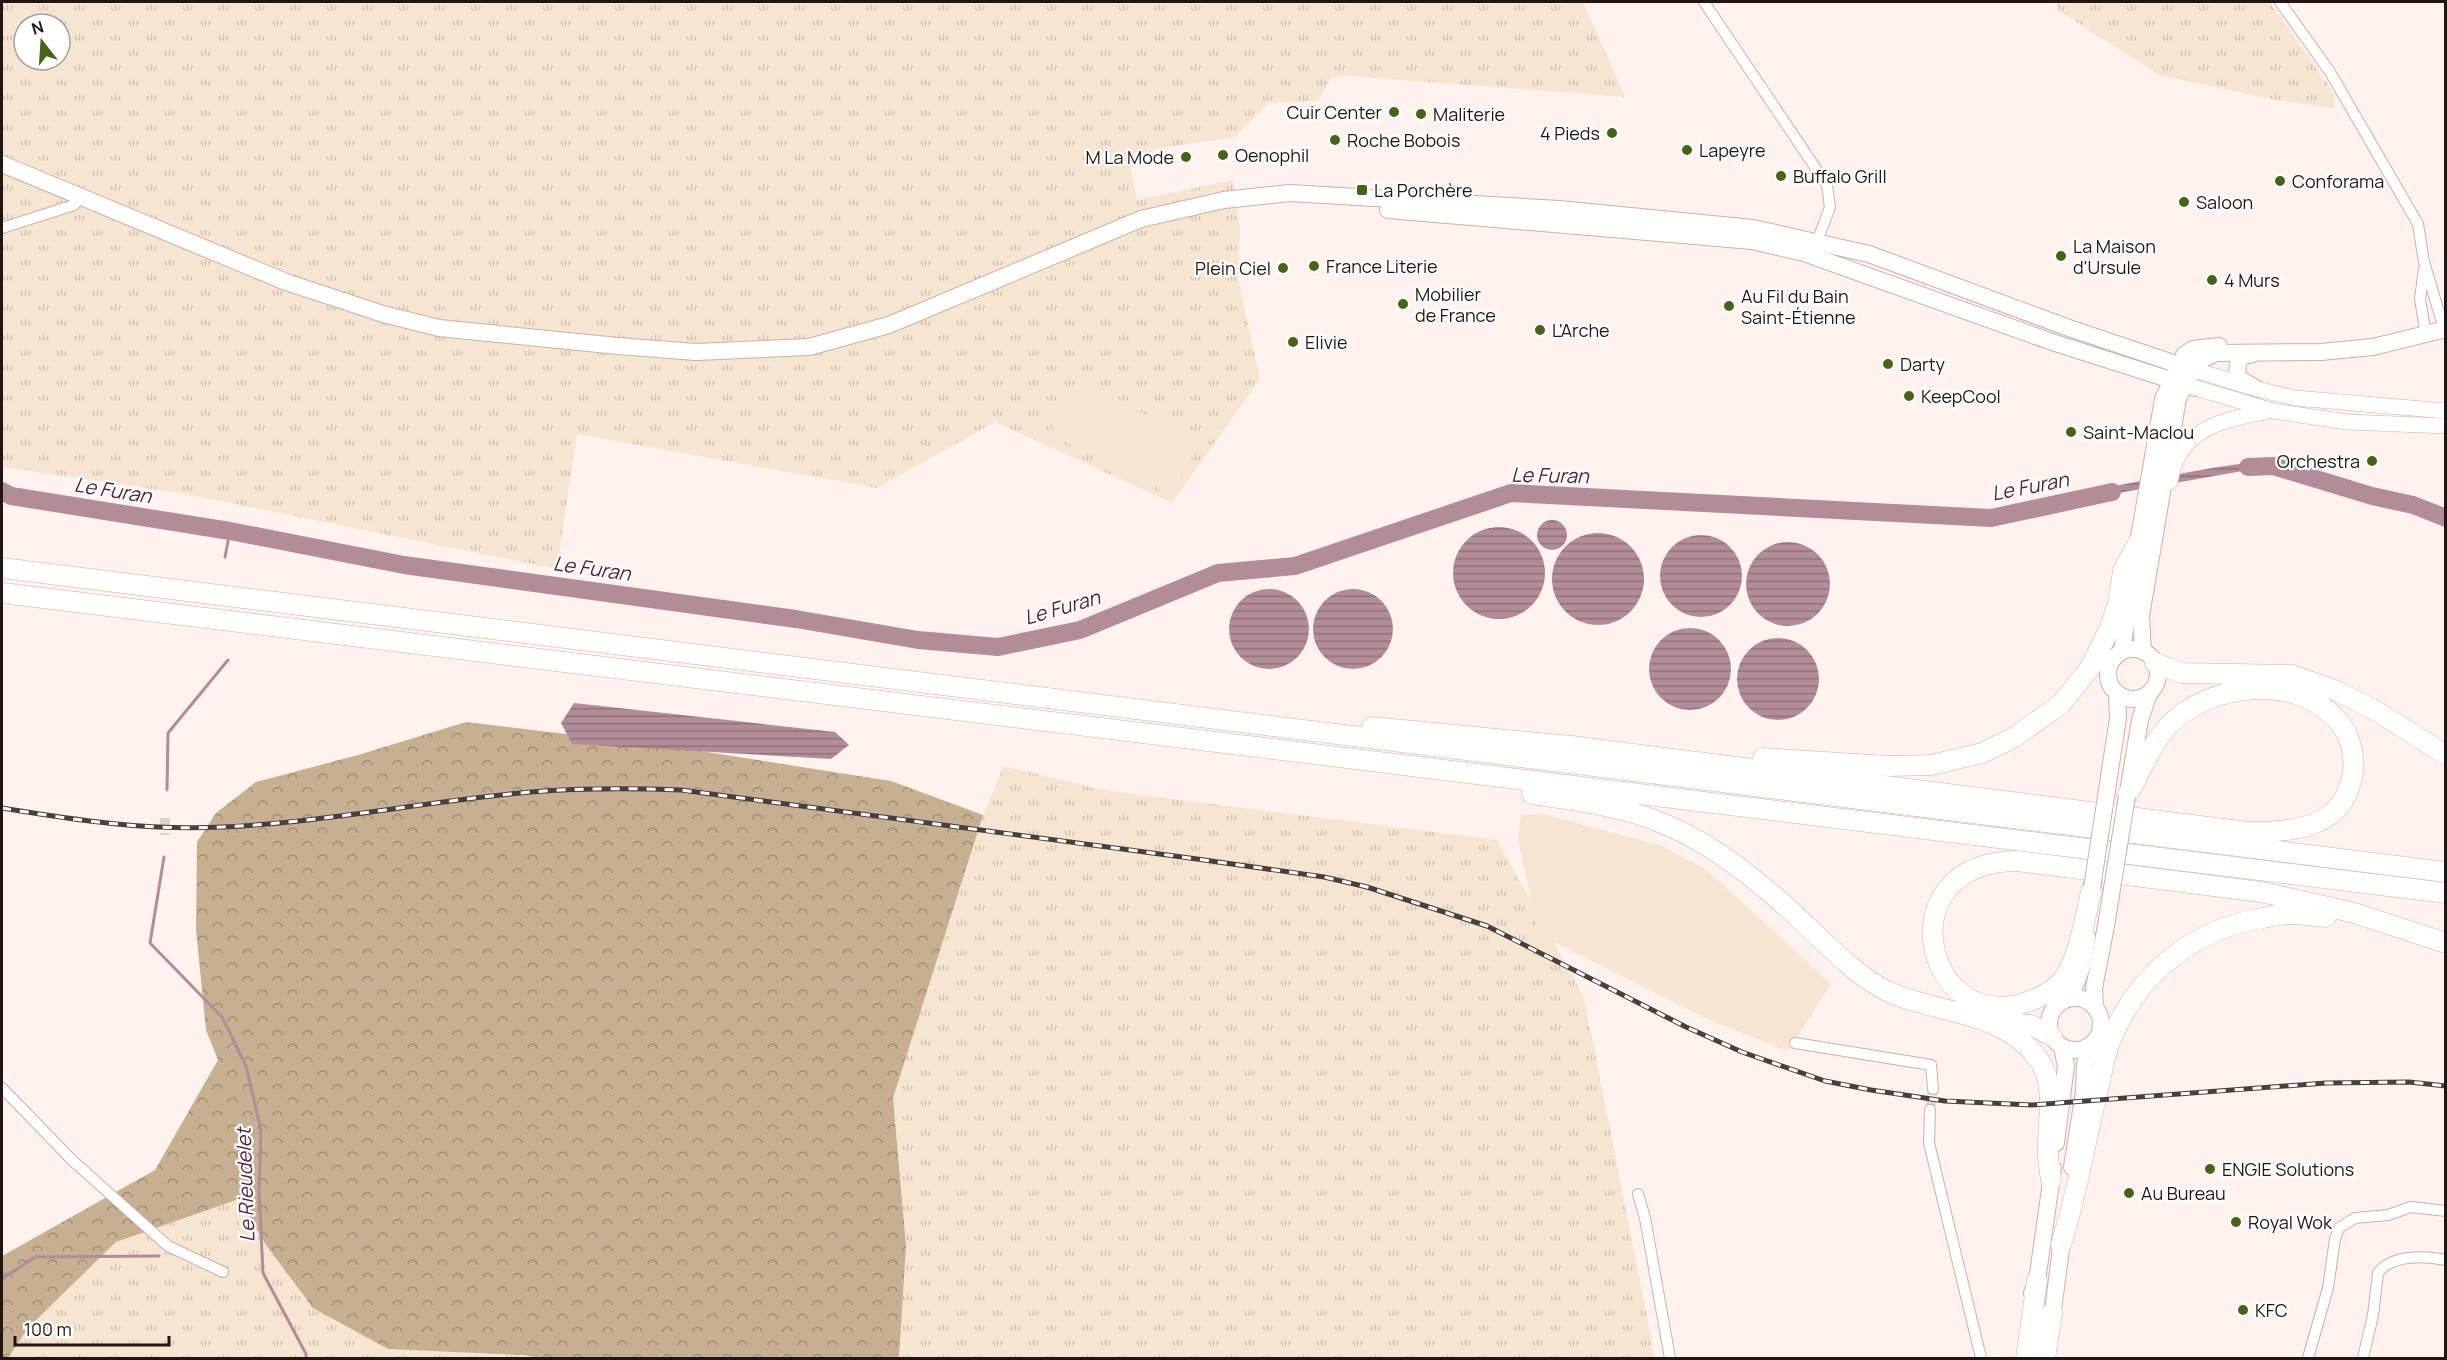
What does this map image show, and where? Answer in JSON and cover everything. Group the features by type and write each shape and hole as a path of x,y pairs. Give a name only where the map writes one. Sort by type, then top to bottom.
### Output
{"highway":[{"path":"1571,746 1605,746 1888,766 1931,765 1982,753 2013,738 2039,721 2061,704 2076,688 2090,668 2107,635 2118,603 2123,571 2138,543"},
{"path":"2,568 2445,873"},
{"path":"2,593 2445,893"},
{"path":"2149,657 2182,673 2292,675 2337,691 2378,712 2445,755"},
{"path":"1280,728 1314,721 1571,746 2237,830 2279,832 2302,829 2321,821 2336,810 2351,783 2353,766 2351,747 2347,733 2338,720 2324,708 2307,699 2271,690 2236,692 2216,696 2198,704 2169,725 2146,759 2127,796"},
{"path":"1495,776 1515,791 1602,806 1644,816 1708,845 1742,868 1846,961 1883,989 1920,1004 1993,1022 2031,1025 2057,1041"},
{"path":"2092,888 2074,960 2060,983 2039,998 2012,1007 1987,1006 1967,997 1951,983 1939,966 1932,944 1933,919 1942,895 1957,879 1977,867 1996,861 2017,861 2261,892 2351,912 2445,943"},
{"path":"2061,1245 2073,1209 2085,1145 2111,1038 2134,995 2158,968 2182,949 2211,933 2241,921 2288,914 2350,919 2409,932"},
{"path":"1993,1022 2019,1038 2040,1061 2047,1080 2050,1090 2047,1155 2051,1180"},
{"path":"2026,1359 2037,1281"},
{"path":"2045,1359 2052,1313"}],"main road":[{"path":"2,164 286,282 383,314 439,328 696,352 809,347 889,325 1142,219 1224,200 1253,198 1752,241 1869,254 2180,375 2238,402 2273,411 2347,422 2445,426"},
{"path":"1811,248 1896,286 2121,365 2295,398 2445,411"},
{"path":"1896,286 1901,266"},
{"path":"2122,651 2138,543 2180,375 2193,349 2214,345 2261,351 2342,350 2373,347 2445,329"},
{"path":"2257,389 2237,377 2236,371 2241,357 2261,351"},
{"path":"2121,365 2150,384 2180,375"},
{"path":"2050,1359 2052,1313 2084,1092 2085,1063 2087,1054 2102,1027 2096,1007 2094,988 2140,720 2149,693 2157,680 2149,657 2141,616 2180,375"},
{"path":"2162,491 2169,483 2177,459 2186,446 2203,431 2223,420 2273,411"},
{"path":"2149,657 2134,649 2122,651 2115,656 2108,670 2109,683 2117,694 2137,699 2149,693"},
{"path":"2019,1359 2025,1311 2037,1281 2066,1066 2049,1020 2057,1005 2068,999 2077,984 2084,960 2092,888 2118,718 2117,694"},
{"path":"2068,999 2084,1000 2096,1007"},
{"path":"2057,1041 2077,1051 2086,1049 2094,1043"}],"street":[{"path":"1704,2 1827,185 1830,207 1811,248"},
{"path":"2280,2 2330,72 2418,224 2424,262 2445,329"},
{"path":"2,228 74,205 81,197"},
{"path":"2424,262 2420,299 2426,335"},
{"path":"1795,1043 1931,1065 1933,1089"},
{"path":"2,1088 72,1160 168,1246 223,1272"},
{"path":"1930,1110 1929,1143 1982,1359"},
{"path":"1638,1194 1645,1218 1670,1359"},
{"path":"2308,1359 2328,1288 2335,1239 2339,1228 2355,1218 2388,1215 2411,1207 2445,1211"},
{"path":"2363,1359 2373,1315 2378,1273 2381,1269 2387,1264 2413,1258 2445,1260"}],"green space":[{"path":"2,2 1583,2 1625,97 1348,76 1331,78 1318,101 1268,103 1235,137 1155,149 1131,169 1137,200 1233,180 1240,228 1238,279 1260,379 1172,503 995,422 877,488 577,434 557,569 180,493 2,467"},
{"path":"2055,2 2270,2 2335,95 2334,108 2276,100 2159,75 2058,10"},
{"path":"1078,381 1201,442 1170,494 1049,434"},
{"path":"466,722 675,747 891,781 983,815 893,1098 906,1246 899,1358 539,1358 524,1355 388,1349 313,1308 266,1245 239,1199 116,1242 28,1328 8,1358 2,1358 2,1256 155,1170 218,1060 206,1030 196,930 197,842 216,813 256,782 358,755"},
{"path":"1004,766 1103,790 1497,840 1584,997 1655,1358 899,1358 906,1246 893,1098 983,815"},
{"path":"1544,814 1662,846 1707,870 1831,984 1788,1051 1709,1020 1538,934 1518,839 1521,815"},
{"path":"239,1199 266,1245 524,1355 539,1358 8,1358 28,1328 116,1242"}],"shaded area":[{"path":"2257,462 2273,463 2272,469 2254,469 2090,498 2085,491 2214,468"},
{"path":"1552,520 1563,524 1567,535 1563,546 1552,550 1541,546 1537,535 1541,524"},
{"path":"1499,527 1517,531 1531,541 1541,555 1545,573 1541,591 1531,605 1517,615 1499,619 1481,615 1467,605 1457,591 1453,573 1457,555 1467,541 1481,531"},
{"path":"1598,533 1616,536 1631,546 1641,561 1644,579 1641,597 1631,612 1616,622 1598,625 1580,622 1565,612 1555,597 1552,579 1555,561 1565,546 1580,536"},
{"path":"1693,535 1709,535 1724,542 1735,553 1742,568 1739,592 1730,605 1709,617 1693,617 1678,610 1667,599 1660,584 1660,568 1667,553 1678,542"},
{"path":"1788,542 1804,545 1818,554 1827,568 1830,584 1827,600 1818,614 1804,623 1788,626 1772,623 1758,614 1749,600 1746,584 1749,568 1758,554 1772,545"},
{"path":"1269,589 1284,592 1297,601 1306,614 1309,629 1306,644 1297,657 1284,666 1269,669 1254,666 1241,657 1232,644 1229,629 1232,614 1241,601 1254,592"},
{"path":"1353,589 1368,592 1381,601 1390,614 1393,629 1390,644 1381,657 1368,666 1353,669 1338,666 1325,657 1316,644 1313,629 1316,614 1325,601 1338,592"},
{"path":"1690,628 1706,631 1719,640 1728,653 1731,669 1728,685 1719,698 1706,707 1690,710 1674,707 1661,698 1652,685 1649,669 1652,653 1661,640 1674,631"},
{"path":"1778,638 1794,641 1807,650 1816,663 1819,679 1816,695 1807,708 1794,717 1778,720 1762,717 1749,708 1740,695 1737,679 1740,663 1749,650 1762,641"},
{"path":"574,703 835,732 849,745 831,759 572,744 561,723"}],"waterway":[{"name":"Le Furan","path":"2248,467 2273,466 2372,496 2413,505 2446,518"},
{"name":"Le Furan","path":"2,491 11,496 230,531 404,565 796,619 918,640 998,647 1080,630 1218,573 1295,566 1511,493 1991,518 2112,492"},
{"name":"Le Rieudelet","path":"225,557 230,531"},
{"name":"Le Rieudelet","path":"167,790 168,733 228,660"},
{"name":"Le Rieudelet","path":"164,857 150,943 222,1017 246,1066 261,1130 259,1191 263,1273 306,1354 306,1358"},
{"path":"2,1279 35,1257 159,1256"}],"tunnel":[{"path":"165,818 165,835"},
{"path":"1930,1110 1933,1089"}],"railway":[{"path":"2,808 112,824 195,828 301,821 531,792 606,789 681,790 1197,859 1324,877 1367,887 1487,926 1686,1027 1742,1052 1825,1081 1871,1090 1945,1101 2032,1105 2326,1083 2409,1082 2446,1086"}],"place":[{"name":"Cuir Center","path":"1394,112"},
{"name":"Maliterie","path":"1421,114"},
{"name":"4 Pieds","path":"1612,133"},
{"name":"Roche Bobois","path":"1335,140"},
{"name":"Lapeyre","path":"1687,150"},
{"name":"Oenophil","path":"1223,155"},
{"name":"M La Mode","path":"1186,157"},
{"name":"Buffalo Grill","path":"1781,176"},
{"name":"Conforama","path":"2280,181"},
{"name":"La Porchère","path":"1362,190"},
{"name":"Saloon","path":"2184,202"},
{"name":"La Maison d'Ursule","path":"2061,256"},
{"name":"France Literie","path":"1314,266"},
{"name":"Plein Ciel","path":"1283,268"},
{"name":"4 Murs","path":"2212,280"},
{"name":"Mobilier de France","path":"1403,304"},
{"name":"Au Fil du Bain Saint-Étienne","path":"1729,306"},
{"name":"L'Arche","path":"1540,330"},
{"name":"Elivie","path":"1293,342"},
{"name":"Darty","path":"1888,364"},
{"name":"KeepCool","path":"1909,396"},
{"name":"Saint-Maclou","path":"2071,432"},
{"name":"Orchestra","path":"2372,461"},
{"name":"ENGIE Solutions","path":"2210,1169"},
{"name":"Au Bureau","path":"2129,1193"},
{"name":"Royal Wok","path":"2236,1222"},
{"name":"KFC","path":"2243,1310"}]}
